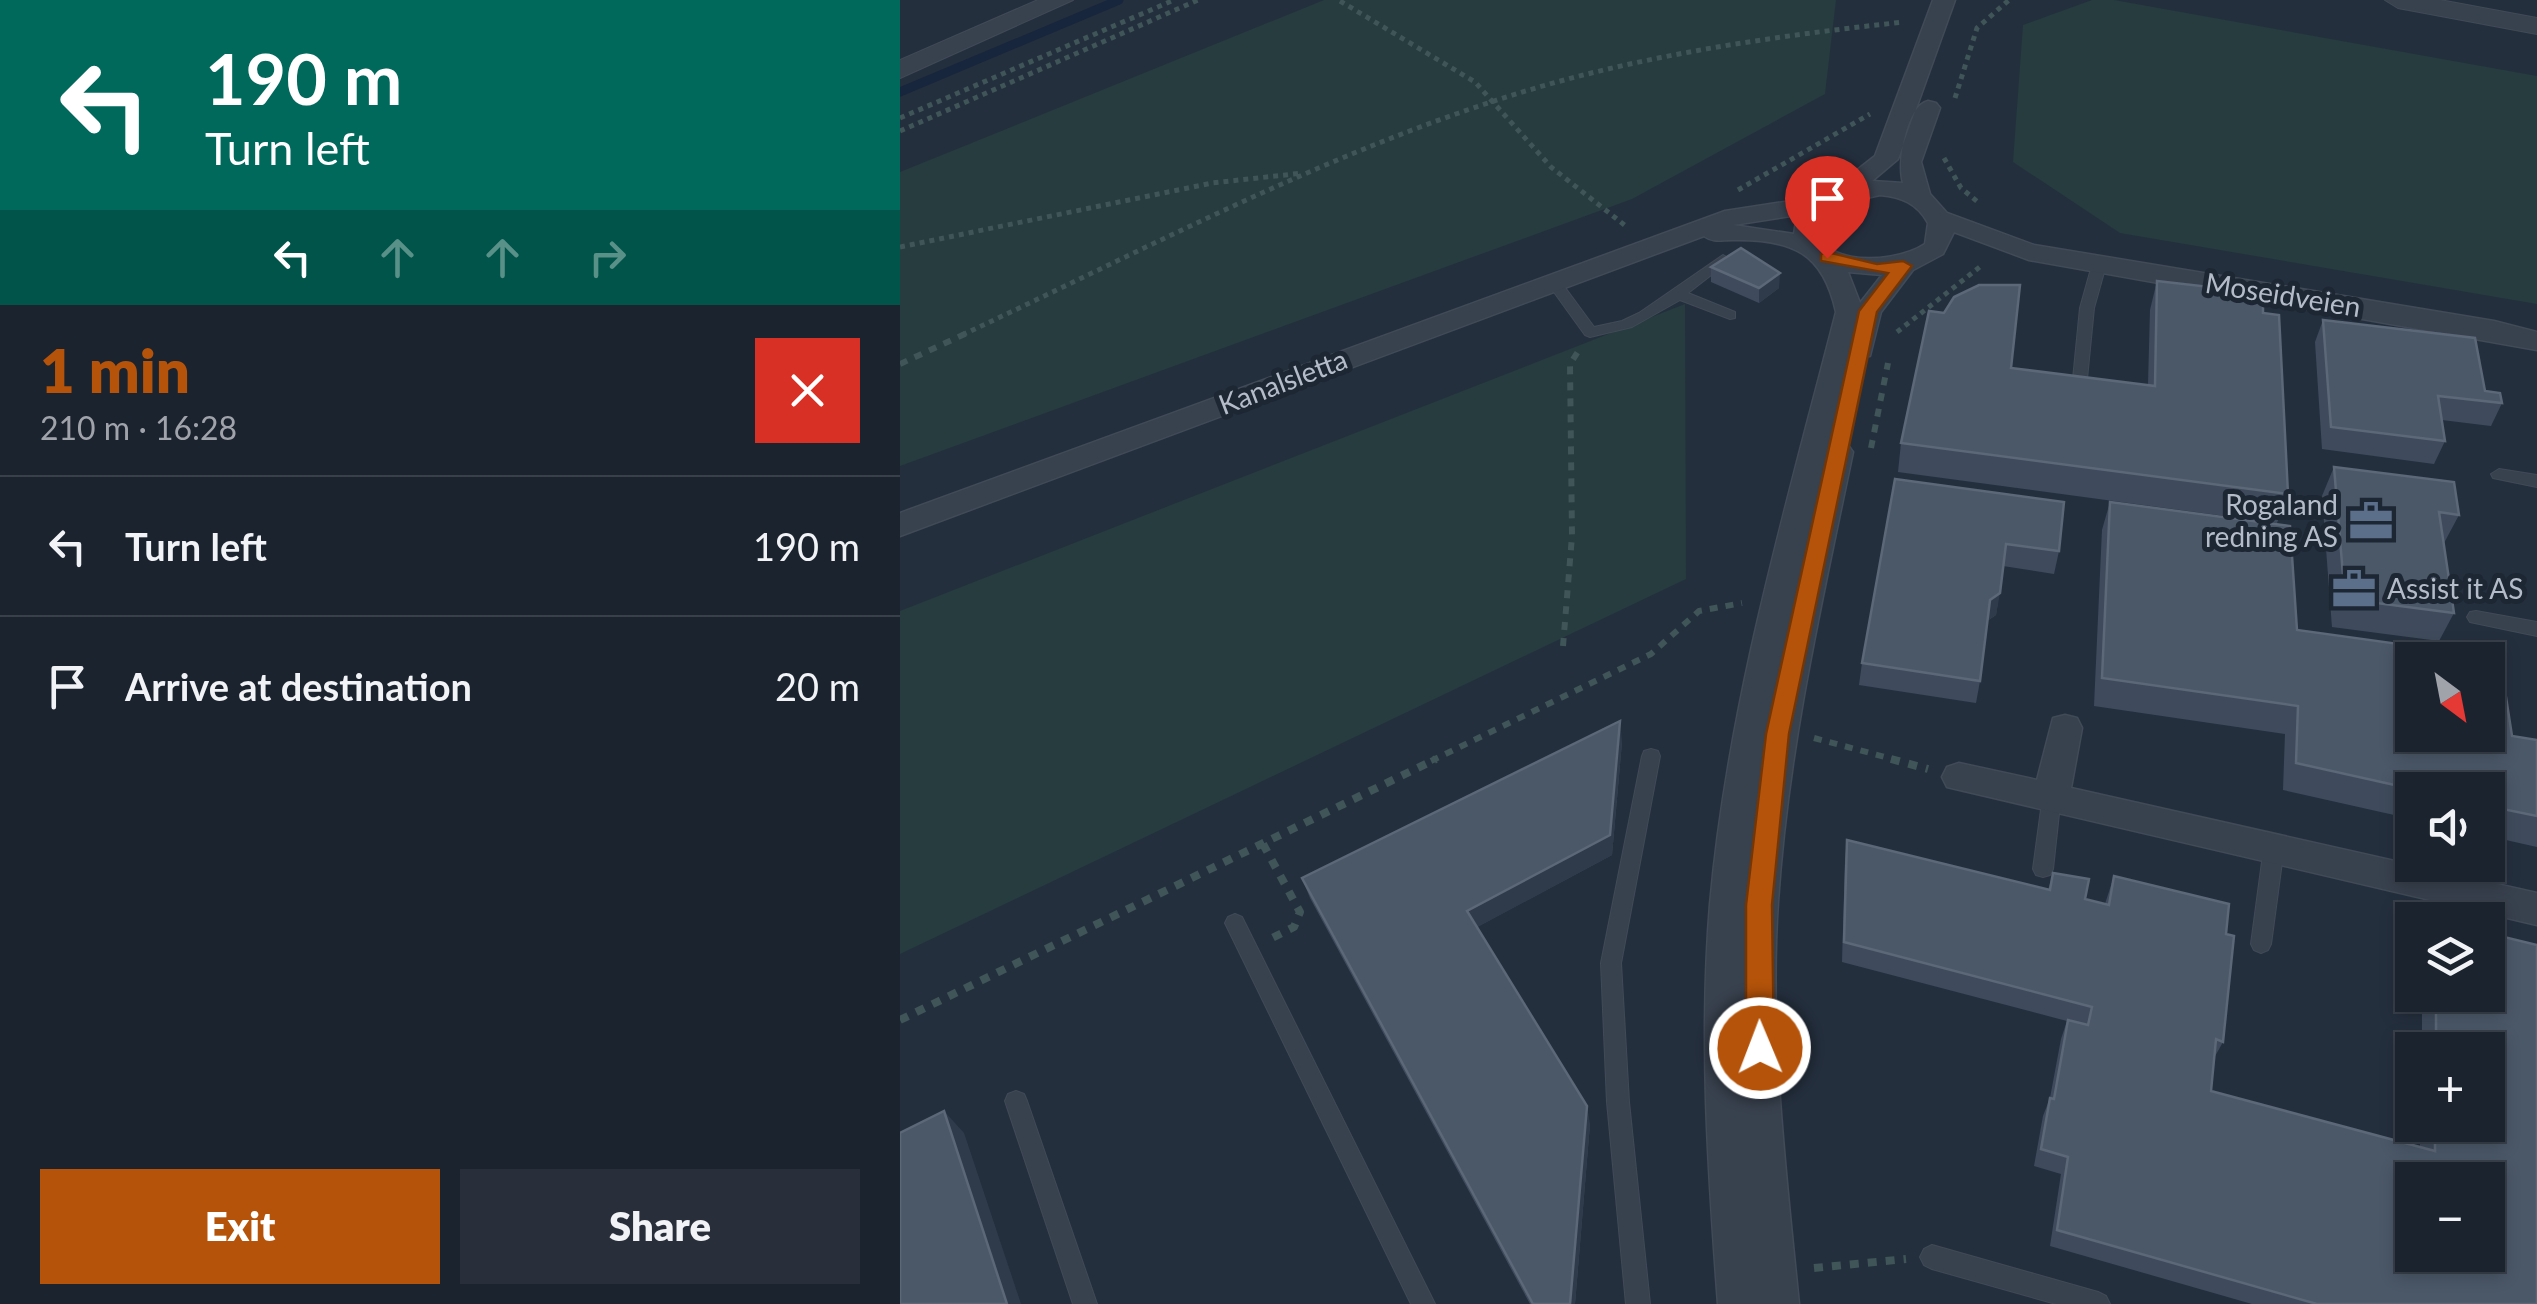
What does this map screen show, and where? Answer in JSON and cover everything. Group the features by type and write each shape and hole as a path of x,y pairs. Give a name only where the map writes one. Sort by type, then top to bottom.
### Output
{"street":[{"path":"900,70 1060,0"},
{"path":"1656,242 1734,216 1816,202 1846,189 1886,159 1944,0"},
{"path":"1919,199 1910,162 1967,0"},
{"path":"2398,0 2528,25"},
{"path":"1846,189 1896,190 1919,199 1939,218 2029,252"},
{"path":"1740,1304 1725,1118 1729,902 1751,734 1849,312 1843,285 1803,230 1805,215 1816,202"},
{"path":"1777,1304 1761,1120 1759,905 1778,734 1868,311 1942,231 1939,218"},
{"path":"1656,242 1738,232 1877,269 1916,260 2029,252"},
{"name":"Kanalsletta","path":"900,525 1656,242"},
{"name":"Moseidveien","path":"2029,252 2494,330 2537,341"},
{"path":"2052,795 2065,728"},
{"path":"1959,777 2052,795 2537,909"}],"lane":[{"path":"1553,280 1590,332 1614,331 1678,294 1722,258"},
{"path":"2080,379 2087,308 2099,265"},
{"path":"1678,294 1730,314"},
{"path":"2499,474 2537,481"},
{"path":"2476,617 2537,629"},
{"path":"1638,1304 1618,1102 1611,964 1652,756"},
{"path":"2043,869 2052,795"},
{"path":"2261,944 2274,847"},
{"path":"1235,923 1423,1304"},
{"path":"1016,1101 1085,1304"},
{"path":"1932,1256 2098,1304"}],"path":[{"path":"900,118 1174,0"},
{"path":"900,131 1198,0"},
{"path":"1953,106 1974,26 1994,6 2009,0"},
{"path":"1340,1 1475,82 1551,167 1656,242"},
{"path":"900,364 1309,173 1496,101 1688,54 1820,30 1920,20"},
{"path":"1734,194 1873,112"},
{"path":"1940,153 1961,188 1982,205"},
{"path":"900,247 1212,183 1309,173"},
{"path":"1894,338 1911,312 1969,280 1981,266"},
{"path":"1563,646 1572,536 1570,364 1590,332"},
{"path":"1868,468 1890,356"},
{"path":"900,1020 1651,654 1700,608 1726,602 1753,604"},
{"path":"1811,755 1816,722"},
{"path":"1813,738 1959,777"},
{"path":"1248,950 1300,920 1300,912 1263,844"},
{"path":"1810,1249 1813,1286"},
{"path":"1811,1268 1932,1256"}],"green space":[{"path":"1324,0 1836,0 1825,94 1632,199 900,466 900,172"},
{"path":"2092,0 2114,0 2537,76 2537,304 2120,233 2013,162 2023,25"},
{"path":"1685,304 1686,579 900,954 900,611"}],"building":[{"path":"1741,248 1780,273 1759,288 1711,267"},
{"path":"2157,281 2263,293 2263,313 2279,315 2288,494 1901,443 1929,311 1944,313 1954,297 1979,285 2020,285 2011,368 2155,386"},
{"path":"2323,320 2475,338 2485,391 2500,393 2502,403 2438,396 2445,441 2331,427"},
{"path":"2334,467 2454,482 2459,515 2439,512 2454,613 2345,599"},
{"path":"1895,479 2064,502 2059,551 2006,544 2000,593 1990,600 1980,681 1862,663"},
{"path":"2110,502 2290,526 2297,630 2395,644 2395,752 2505,752 2505,690 2512,736 2537,740 2537,816 2505,809 2505,772 2395,772 2395,785 2296,763 2298,706 2102,678"},
{"path":"1620,721 1610,835 1467,911 1587,1106 1570,1304 1533,1304 1302,878"},
{"path":"1847,840 2050,890 2053,873 2089,879 2085,899 2109,905 2114,876 2229,904 2226,934 2234,936 2223,1042 2216,1039 2211,1091 2435,1151 2435,1142 2505,1142 2505,1032 2436,1032 2436,1012 2505,1012 2505,937 2537,945 2537,1304 2317,1304 2057,1230 2068,1157 2041,1149 2068,1020 2088,1025 2092,1007 1844,942"},
{"path":"944,1111 1007,1304 900,1304 900,1133"}],"waterway":[{"path":"900,92 1119,0"}],"place":[{"name":"Rogaland redning AS","path":"2371,521"},
{"name":"Assist it AS","path":"2354,589"}],"route":[{"path":"1760,1048 1759,905 1778,734 1868,311 1903,266 1877,269 1827,258"}]}
